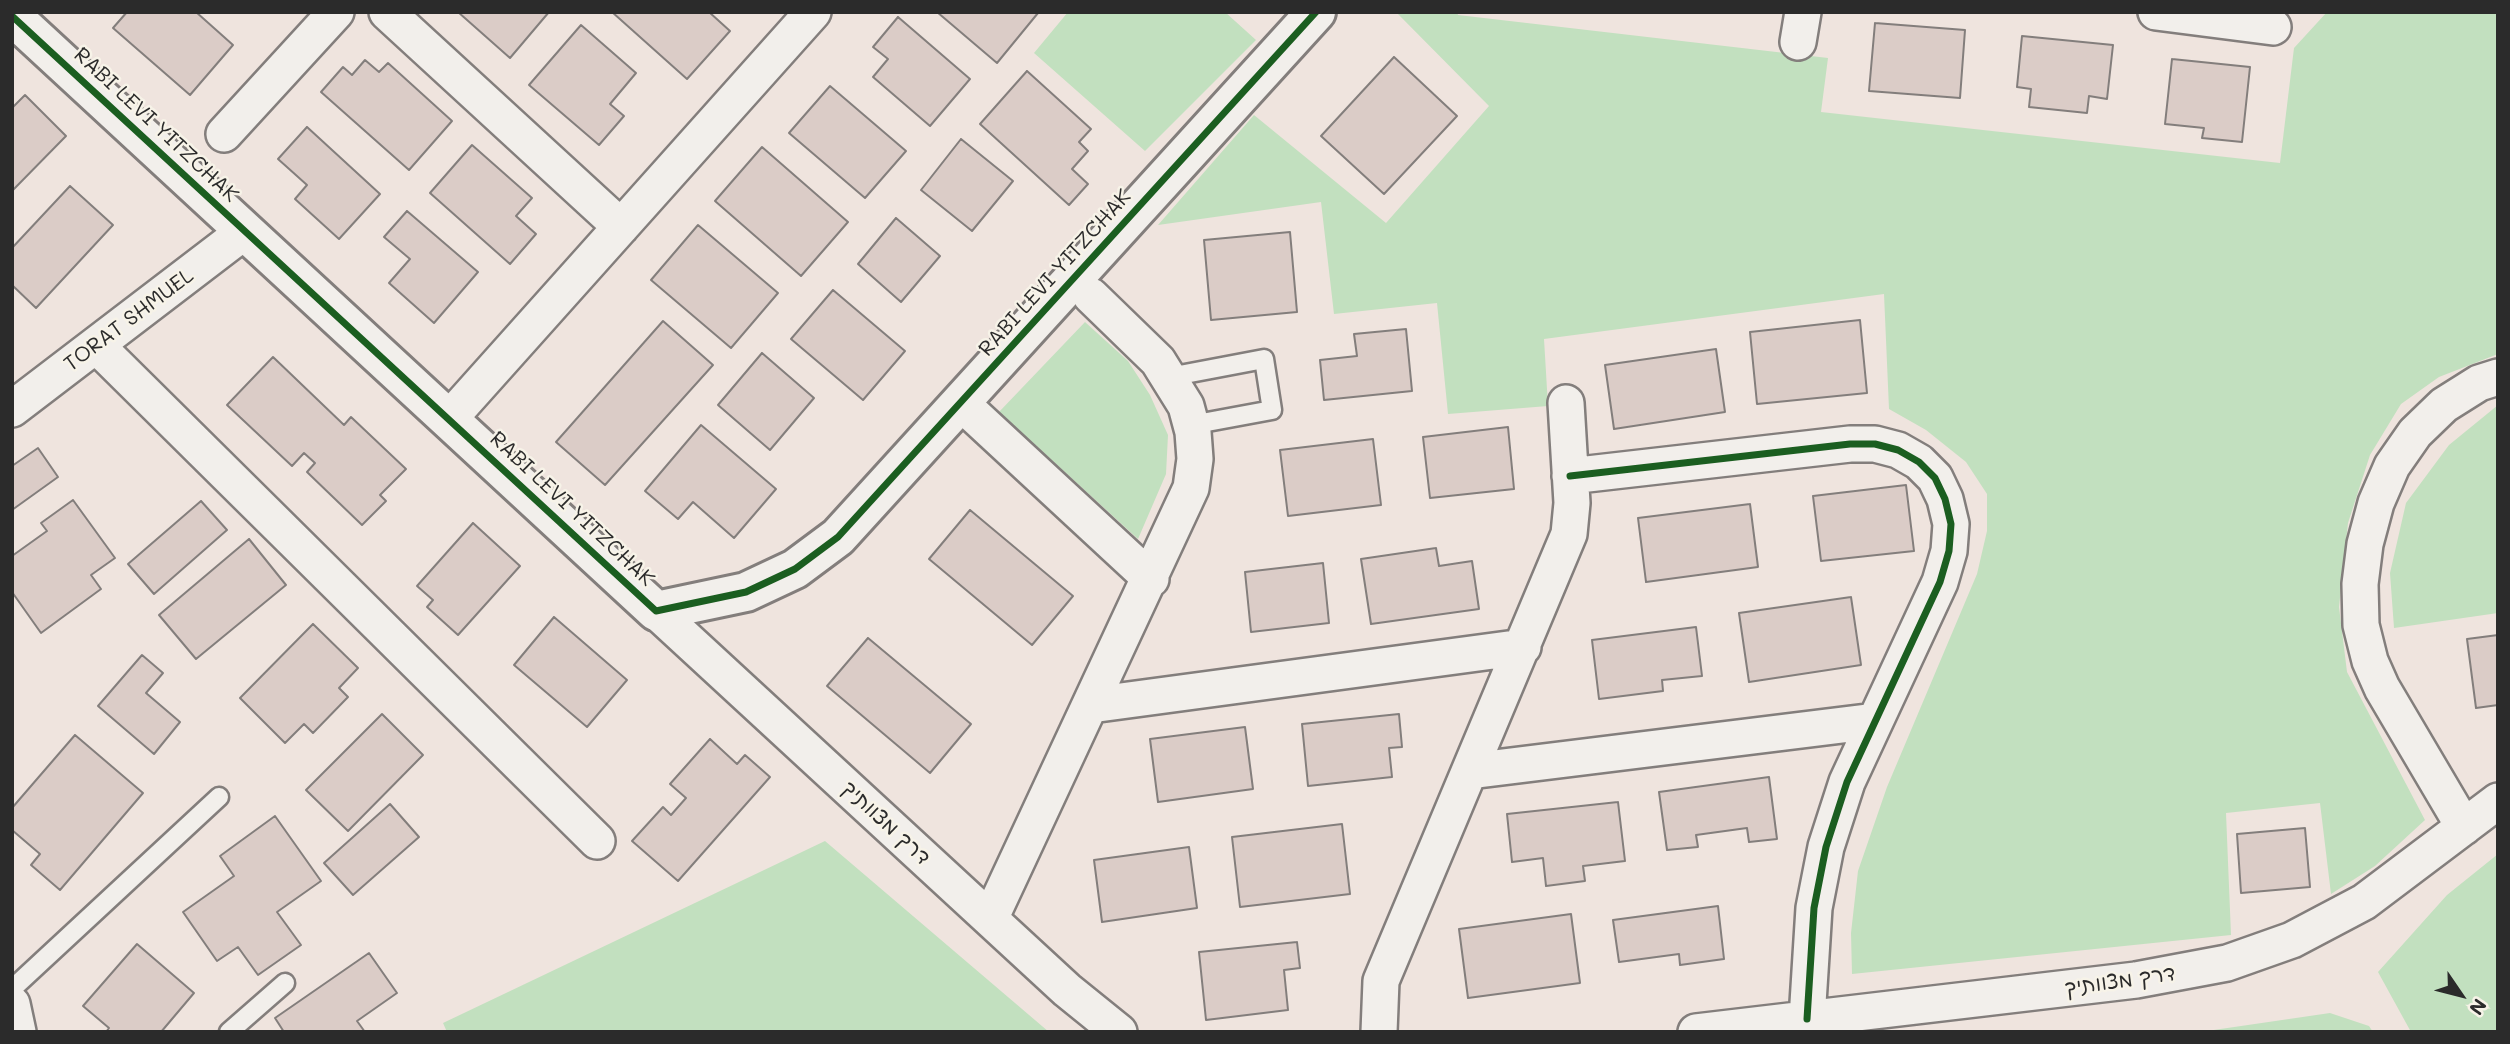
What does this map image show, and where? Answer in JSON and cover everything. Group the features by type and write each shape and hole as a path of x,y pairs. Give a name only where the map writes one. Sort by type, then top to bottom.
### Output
{"street":[{"path":"224,134 336,12"},
{"path":"387,12 621,227"},
{"path":"449,419 813,12"},
{"name":"RABI LEVI YITZCHAK","path":"12,16 656,611 746,592 795,569 845,531 1316,12"},
{"path":"2156,12 2281,20"},
{"name":"TORAT SHMUEL","path":"12,409 245,231"},
{"path":"990,919 1151,579 1191,488 1195,459 1186,407 1169,377 1140,340 1091,296"},
{"path":"96,345 597,841"},
{"path":"2464,827 2382,688 2370,661 2361,625 2360,584 2365,544 2376,503 2392,466 2415,433 2444,405 2479,383 2498,377"},
{"path":"961,403 1151,579"},
{"path":"1379,1032 1381,981 1569,534 1570,476 1566,403"},
{"path":"1570,476 1850,444 1875,444 1898,450 1919,462 1935,478 1945,499 1951,524 1949,551 1940,583 1847,782 1826,847 1814,908 1807,1019"},
{"name":"דרך מצוותיך","path":"656,611 1067,990 1119,1032"},
{"path":"1091,705 1523,647"},
{"path":"1470,771 1875,721"},
{"name":"דרך מצוותיך","path":"1696,1032 2136,980 2227,963 2292,940 2327,924 2404,874 2498,801"},
{"path":"12,1004 19,1032"}],"lane":[{"path":"1169,377 1264,359 1272,410 1191,425"},
{"path":"12,989 219,797"},
{"path":"229,1032 285,983"}],"green space":[{"path":"1068,12 1225,12 1256,40 1145,151 1034,53"},
{"path":"1396,12 1457,12 1458,15 1828,58 1821,112 2280,163 2294,48 2327,12 2498,12 2498,354 2439,377 2401,404 2370,455 2348,523 2339,607 2347,672 2425,820 2375,866 2331,894 2320,803 2226,813 2231,935 1852,974 1851,933 1858,871 1887,787 1977,574 1987,531 1987,494 1966,462 1926,430 1889,409 1884,294 1544,339 1548,406 1448,414 1437,303 1334,314 1321,202 1158,225 1254,115 1386,223 1489,106"},
{"path":"1085,322 1128,361 1150,395 1168,435 1166,474 1138,539 999,412"},
{"path":"2498,405 2498,613 2394,628 2390,573 2406,503 2449,445"},
{"path":"825,841 1049,1032 447,1032 443,1023"},
{"path":"2498,854 2498,1032 2411,1032 2378,972 2447,895"},
{"path":"2330,1013 2369,1026 2373,1032 2200,1032"}],"building":[{"path":"127,12 196,12 233,45 190,95 113,28"},
{"path":"458,12 549,12 510,58"},
{"path":"612,12 709,12 730,31 687,79"},
{"path":"937,12 1037,12 1038,13 997,63"},
{"path":"898,17 970,79 930,126 873,77 888,59 873,47"},
{"path":"1875,23 1965,30 1960,98 1869,91"},
{"path":"581,25 636,73 610,104 624,116 599,145 529,85"},
{"path":"2022,36 2113,45 2107,99 2089,96 2087,113 2029,107 2031,89 2017,87"},
{"path":"1394,57 1457,116 1384,194 1321,136"},
{"path":"2172,59 2250,67 2242,142 2202,138 2204,128 2165,124"},
{"path":"365,60 379,72 388,63 452,121 409,170 321,92 343,67 352,75"},
{"path":"1027,71 1091,129 1079,142 1088,151 1072,169 1088,184 1069,205 980,124"},
{"path":"830,86 906,151 865,198 789,133"},
{"path":"25,95 66,136 12,191 12,108"},
{"path":"307,127 380,194 339,239 295,199 307,185 278,159"},
{"path":"961,139 1013,181 972,231 921,190"},
{"path":"472,145 532,198 516,216 536,234 510,264 430,193"},
{"path":"762,147 848,222 801,276 715,201"},
{"path":"70,186 113,225 36,308 12,285 12,248"},
{"path":"407,211 478,272 434,323 389,283 410,259 384,237"},
{"path":"896,218 940,256 901,302 858,264"},
{"path":"698,225 778,293 731,348 651,280"},
{"path":"1290,232 1297,312 1211,320 1204,240"},
{"path":"833,290 905,351 863,400 791,339"},
{"path":"1860,320 1867,393 1757,404 1750,332"},
{"path":"663,321 713,365 605,485 556,442"},
{"path":"1406,329 1412,391 1324,400 1320,360 1357,356 1354,334"},
{"path":"1716,349 1725,412 1614,429 1605,365"},
{"path":"762,353 814,398 770,450 718,405"},
{"path":"273,357 344,425 351,417 406,469 380,495 386,501 362,525 307,472 315,463 304,453 292,466 227,405"},
{"path":"701,425 776,489 734,538 693,502 678,519 645,491"},
{"path":"1508,427 1514,489 1430,498 1423,437"},
{"path":"1373,439 1381,505 1288,516 1280,450"},
{"path":"38,448 58,477 12,510 12,466"},
{"path":"1906,485 1914,551 1821,561 1813,496"},
{"path":"73,500 115,558 91,575 101,589 41,633 12,592 12,556 47,531 41,523"},
{"path":"201,501 227,530 154,594 128,564"},
{"path":"1750,504 1758,567 1646,582 1638,518"},
{"path":"970,510 1073,596 1032,645 929,559"},
{"path":"473,523 520,566 458,635 427,607 433,600 417,586"},
{"path":"249,539 286,585 196,659 159,615"},
{"path":"1436,548 1439,566 1472,561 1479,609 1371,624 1361,559"},
{"path":"1323,563 1329,623 1251,632 1245,572"},
{"path":"1851,597 1861,665 1749,682 1739,613"},
{"path":"554,617 627,680 587,727 514,665"},
{"path":"313,624 358,668 339,688 348,697 313,733 304,724 285,743 240,698"},
{"path":"1696,627 1702,676 1662,680 1663,691 1599,699 1592,640"},
{"path":"2498,635 2498,705 2476,708 2467,639"},
{"path":"868,638 971,724 930,773 827,686"},
{"path":"142,655 163,673 146,693 180,722 154,754 98,706"},
{"path":"382,714 423,755 348,831 306,790"},
{"path":"1399,714 1402,747 1389,748 1392,777 1308,786 1302,724"},
{"path":"1245,727 1253,789 1158,802 1150,739"},
{"path":"75,735 143,793 60,890 31,865 40,854 12,830 12,808"},
{"path":"710,739 737,764 745,755 770,777 678,881 632,841 663,807 671,815 686,798 670,784"},
{"path":"1769,777 1777,839 1749,842 1747,828 1696,835 1698,847 1667,850 1659,792"},
{"path":"1618,802 1625,861 1583,866 1585,881 1546,886 1543,858 1512,862 1507,814"},
{"path":"390,804 419,837 353,895 324,863"},
{"path":"275,816 321,881 277,912 301,945 258,975 238,947 217,961 183,912 234,876 220,856"},
{"path":"1342,824 1350,894 1240,907 1232,837"},
{"path":"2305,828 2310,887 2241,893 2237,834"},
{"path":"1189,847 1197,908 1102,922 1094,860"},
{"path":"1718,906 1724,959 1680,965 1679,954 1619,962 1613,920"},
{"path":"1571,914 1580,983 1468,998 1459,929"},
{"path":"1297,942 1300,968 1284,970 1288,1010 1206,1020 1199,952"},
{"path":"137,944 194,993 161,1032 106,1032 109,1028 83,1006"},
{"path":"369,953 397,993 357,1021 365,1032 284,1032 275,1018"}],"cycle path":[{"path":"12,16 656,611 746,592 795,569 838,537 1316,12"},
{"path":"1570,476 1850,444 1875,444 1898,450 1919,462 1935,478 1945,499 1951,524 1949,551 1940,582 1847,782 1826,847 1814,908 1807,1019"}]}
